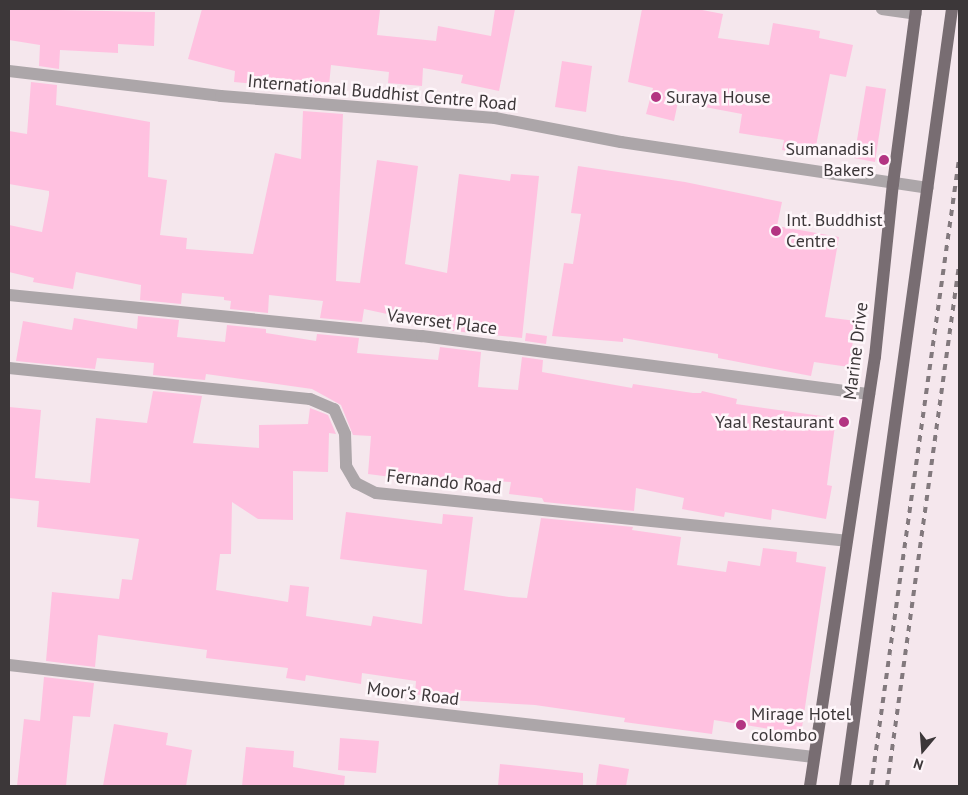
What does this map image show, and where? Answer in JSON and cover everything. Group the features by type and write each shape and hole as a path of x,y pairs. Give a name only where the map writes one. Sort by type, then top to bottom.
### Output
{"main road":[{"path":"845,786 952,9"},
{"name":"Marine Drive","path":"810,786 869,394 893,184 916,12"}],"street":[{"path":"882,9 916,12"},
{"name":"International Buddhist Centre Road","path":"9,71 221,96 495,118 620,142 928,188"},
{"name":"Vaverset Place","path":"9,295 422,336 869,394"},
{"name":"Fernando Road","path":"9,368 310,399 334,409 345,434 346,466 356,483 376,492 847,541"},
{"name":"Moor's Road","path":"9,665 814,757"}],"building":[{"path":"9,9 155,12 154,46 118,44 118,53 60,50 59,69 39,66 40,45 9,40"},
{"path":"202,9 380,10 377,35 436,41 438,26 491,36 495,9 515,9 499,91 461,83 463,75 423,68 422,86 388,83 389,72 331,65 328,96 303,94 304,88 234,82 235,71 188,59"},
{"path":"642,9 697,9 723,14 718,38 769,45 773,23 820,31 819,38 853,45 846,77 830,74 814,156 782,150 784,140 739,133 742,114 678,102 674,121 646,114 653,88 628,82"},
{"path":"562,61 592,66 586,112 555,107"},
{"path":"31,82 57,85 56,105 150,122 148,177 167,180 160,235 187,238 186,249 253,254 275,153 301,159 303,111 343,114 336,281 360,283 377,160 418,166 405,264 447,273 459,174 510,181 511,174 539,176 522,338 443,330 443,326 364,309 362,322 320,318 323,301 269,295 268,313 230,309 231,301 224,300 224,297 182,293 181,304 140,300 141,285 76,272 73,289 33,282 34,278 9,272 9,225 42,232 49,195 49,191 9,184 9,131 27,134"},
{"path":"866,86 886,89 875,162 854,158"},
{"path":"578,166 685,182 782,202 777,226 839,237 825,317 856,321 849,367 814,362 811,376 718,358 718,354 623,338 623,342 552,336 564,263 573,264 581,214 571,213"},
{"path":"138,316 179,320 177,337 225,342 227,325 266,329 266,333 316,341 317,334 359,338 357,353 438,360 440,347 481,352 478,387 518,390 522,357 543,360 542,372 632,388 633,384 693,393 701,393 702,391 737,399 736,404 836,418 827,485 832,486 826,519 772,509 771,520 725,512 724,517 682,509 684,498 636,488 634,511 544,502 542,498 509,494 511,482 446,477 446,484 368,474 371,436 353,435 341,405 312,389 206,374 205,380 153,375 154,363 97,358 95,369 16,361 23,321 72,330 74,318 137,329"},
{"path":"526,333 547,336 546,344 525,341"},
{"path":"153,391 202,396 193,443 259,448 259,425 308,424 310,408 328,415 336,434 329,433 328,472 293,471 293,520 258,519 232,502 231,554 220,554 216,590 288,602 290,585 309,587 306,616 371,626 373,616 422,624 427,570 340,559 346,512 442,524 443,514 473,517 464,590 509,597 527,598 541,518 633,527 632,530 681,537 677,565 726,572 728,561 760,566 763,548 797,552 796,562 826,567 801,734 714,720 712,734 624,722 625,718 535,705 448,700 415,694 416,681 362,673 361,684 306,675 305,681 286,678 288,668 206,658 207,650 98,635 95,667 46,661 52,592 119,599 122,579 132,580 139,539 37,527 39,501 9,498 9,407 41,410 35,478 90,483 96,418 147,423"},
{"path":"44,677 94,683 90,717 73,716 66,786 17,786 24,719 40,721"},
{"path":"114,724 168,733 166,745 192,750 186,786 103,786"},
{"path":"340,738 379,741 376,773 338,770"},
{"path":"246,747 294,751 293,767 345,776 344,786 242,786"},
{"path":"500,764 583,773 583,786 498,786"},
{"path":"599,764 629,769 626,786 596,786"}],"railway":[{"path":"871,786 959,159"},
{"path":"887,786 959,265"}],"place":[{"name":"Suraya House","path":"656,97"},
{"name":"Sumanadisi Bakers","path":"884,160"},
{"name":"Int. Buddhist Centre","path":"776,231"},
{"name":"Yaal Restaurant","path":"844,422"},
{"name":"Mirage Hotel colombo","path":"741,725"}]}
